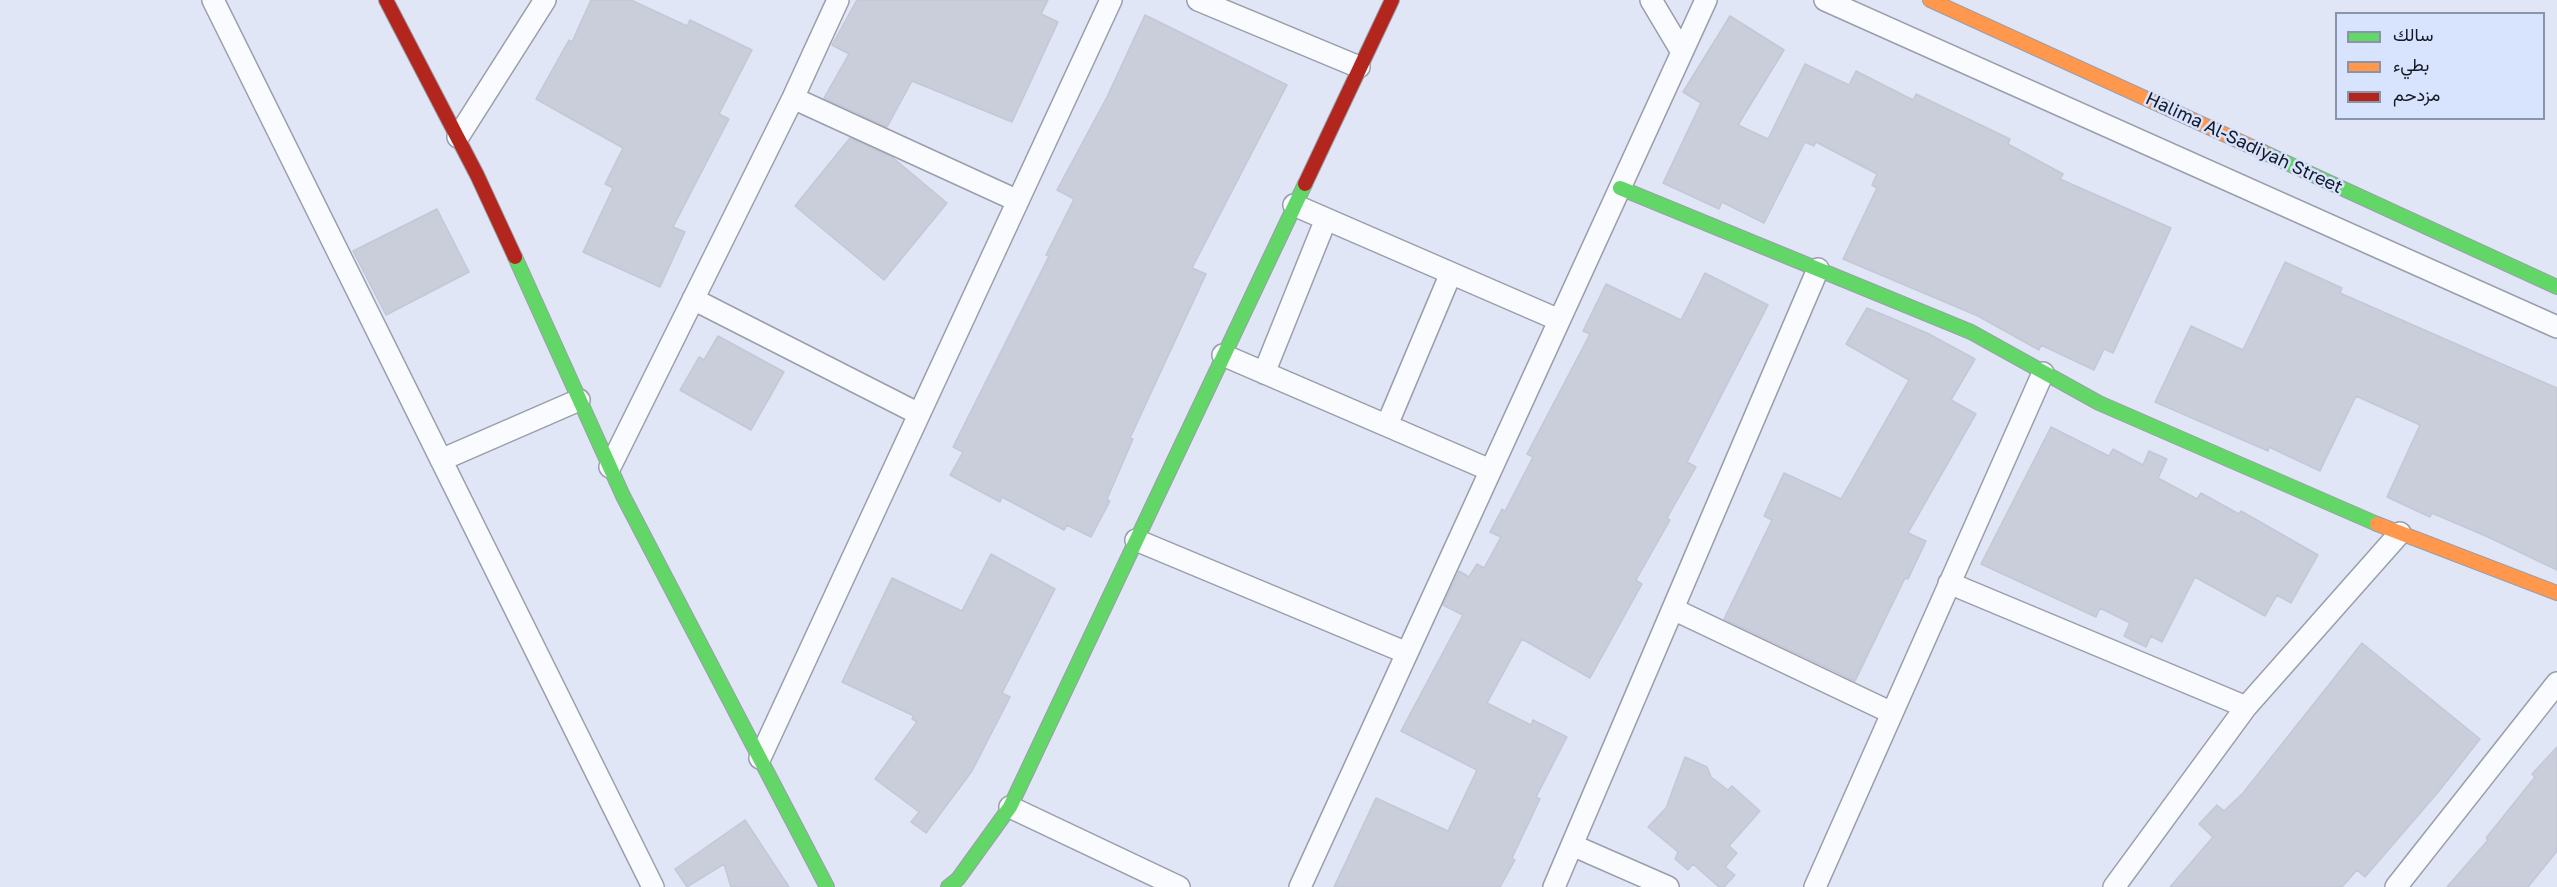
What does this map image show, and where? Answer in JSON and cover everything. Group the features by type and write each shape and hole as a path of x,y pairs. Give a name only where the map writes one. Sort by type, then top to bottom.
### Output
{"street":[{"path":"213,0 653,887"},
{"path":"386,0 477,175 610,467 827,887"},
{"path":"458,137 545,0"},
{"path":"610,467 793,98 838,0"},
{"path":"760,758 1111,0"},
{"path":"1198,0 1359,67"},
{"path":"948,887 958,879 1010,807 1392,0"},
{"path":"1651,0 1682,52"},
{"path":"1300,887 1706,0"},
{"path":"1825,0 2557,327"},
{"name":"Halima Al-Sadiyah Street","path":"1930,0 2557,287"},
{"path":"793,98 1018,201"},
{"path":"1620,188 1971,332 2099,403 2339,509 2557,593"},
{"path":"1294,205 1559,320"},
{"path":"1264,373 1326,219"},
{"path":"1554,887 1818,269"},
{"path":"1386,425 1451,273"},
{"path":"693,299 919,414"},
{"path":"1223,355 1491,470"},
{"path":"1815,887 2043,372"},
{"path":"441,460 579,400"},
{"path":"2114,887 2246,707 2400,533"},
{"path":"1136,540 1407,653"},
{"path":"1949,583 2246,707"},
{"path":"1673,609 1892,713"},
{"path":"2396,887 2557,683"},
{"path":"1010,807 1179,887"},
{"path":"1572,845 1668,887"}],"building":[{"path":"591,0 631,0 687,26 690,20 752,50 719,114 729,119 673,227 685,232 660,287 583,252 613,188 605,184 623,148 536,99 569,40 572,42"},
{"path":"857,0 1048,0 1041,14 1058,22 1012,122 912,81 887,127 824,98 849,54 832,45"},
{"path":"1145,15 1287,85 1192,268 1206,274 1130,438 1133,439 1107,499 1110,501 1091,537 1067,525 1064,530 1002,497 1000,502 950,475 963,452 953,447 1049,256 1046,255 1074,199 1057,190 1107,97"},
{"path":"1730,16 1784,50 1738,125 1768,139 1805,64 1849,85 1856,71 1913,100 1916,94 2010,139 2008,144 2063,174 2060,179 2171,228 2113,353 2104,349 2094,370 2041,345 2039,350 1978,316 1843,259 1877,188 1872,185 1877,174 1816,142 1814,146 1805,142 1764,223 1722,202 1719,209 1663,183 1701,103 1683,92"},
{"path":"850,138 892,157 947,203 884,280 795,206"},
{"path":"437,209 469,272 386,315 353,251"},
{"path":"2285,262 2342,288 2340,293 2557,388 2557,570 2488,537 2432,513 2430,517 2387,497 2420,425 2356,396 2320,471 2269,447 2268,451 2155,402 2191,326 2243,350"},
{"path":"1705,273 1768,305 1687,462 1696,467 1667,518 1670,520 1636,580 1642,584 1590,678 1522,639 1487,703 1531,725 1533,720 1567,737 1536,797 1540,799 1512,858 1515,860 1500,887 1334,887 1376,798 1448,831 1477,770 1401,731 1463,615 1443,605 1459,571 1469,577 1477,564 1484,568 1501,537 1490,532 1502,509 1505,511 1533,457 1527,454 1590,334 1583,331 1606,284 1681,320"},
{"path":"1867,308 1927,333 1975,359 1951,400 1976,414 1908,533 1926,541 1908,579 1905,578 1855,681 1724,619 1772,520 1764,516 1784,473 1841,499 1909,380 1846,344"},
{"path":"718,336 784,372 751,430 680,390 699,357 704,360"},
{"path":"2051,427 2109,456 2113,449 2143,465 2149,451 2167,459 2158,478 2197,499 2201,493 2239,514 2241,511 2318,555 2291,603 2277,595 2265,616 2195,577 2162,642 2151,636 2146,647 2124,636 2130,623 2100,608 2096,617 1981,564"},
{"path":"991,554 1055,589 1002,693 1010,697 972,771 926,833 911,822 919,812 875,779 917,722 912,719 914,716 842,682 892,578 962,611"},
{"path":"2362,643 2480,739 2365,877 2357,870 2342,887 2170,887 2213,837 2199,824 2217,805 2224,811 2243,793"},
{"path":"2557,747 2557,851 2528,887 2447,887 2488,840 2486,838 2535,777 2532,774"},
{"path":"1685,757 1707,767 1711,777 1728,790 1732,786 1760,811 1729,846 1737,853 1725,867 1735,875 1724,887 1719,887 1693,864 1688,870 1675,859 1678,852 1648,827 1666,808"},
{"path":"745,820 789,887 731,887 724,864 687,887 675,869"}],"traffic: fast":[{"path":"2263,152 2557,287"},
{"path":"948,887 958,879 1010,807 1305,184"},
{"path":"1620,188 1971,332 2099,403 2377,524"},
{"path":"515,257 623,496 827,887"}],"traffic: slow":[{"path":"1930,0 2263,152"},
{"path":"2377,524 2557,593"}],"traffic: jam":[{"path":"386,0 477,175 515,257"},
{"path":"1305,184 1392,0"}]}
